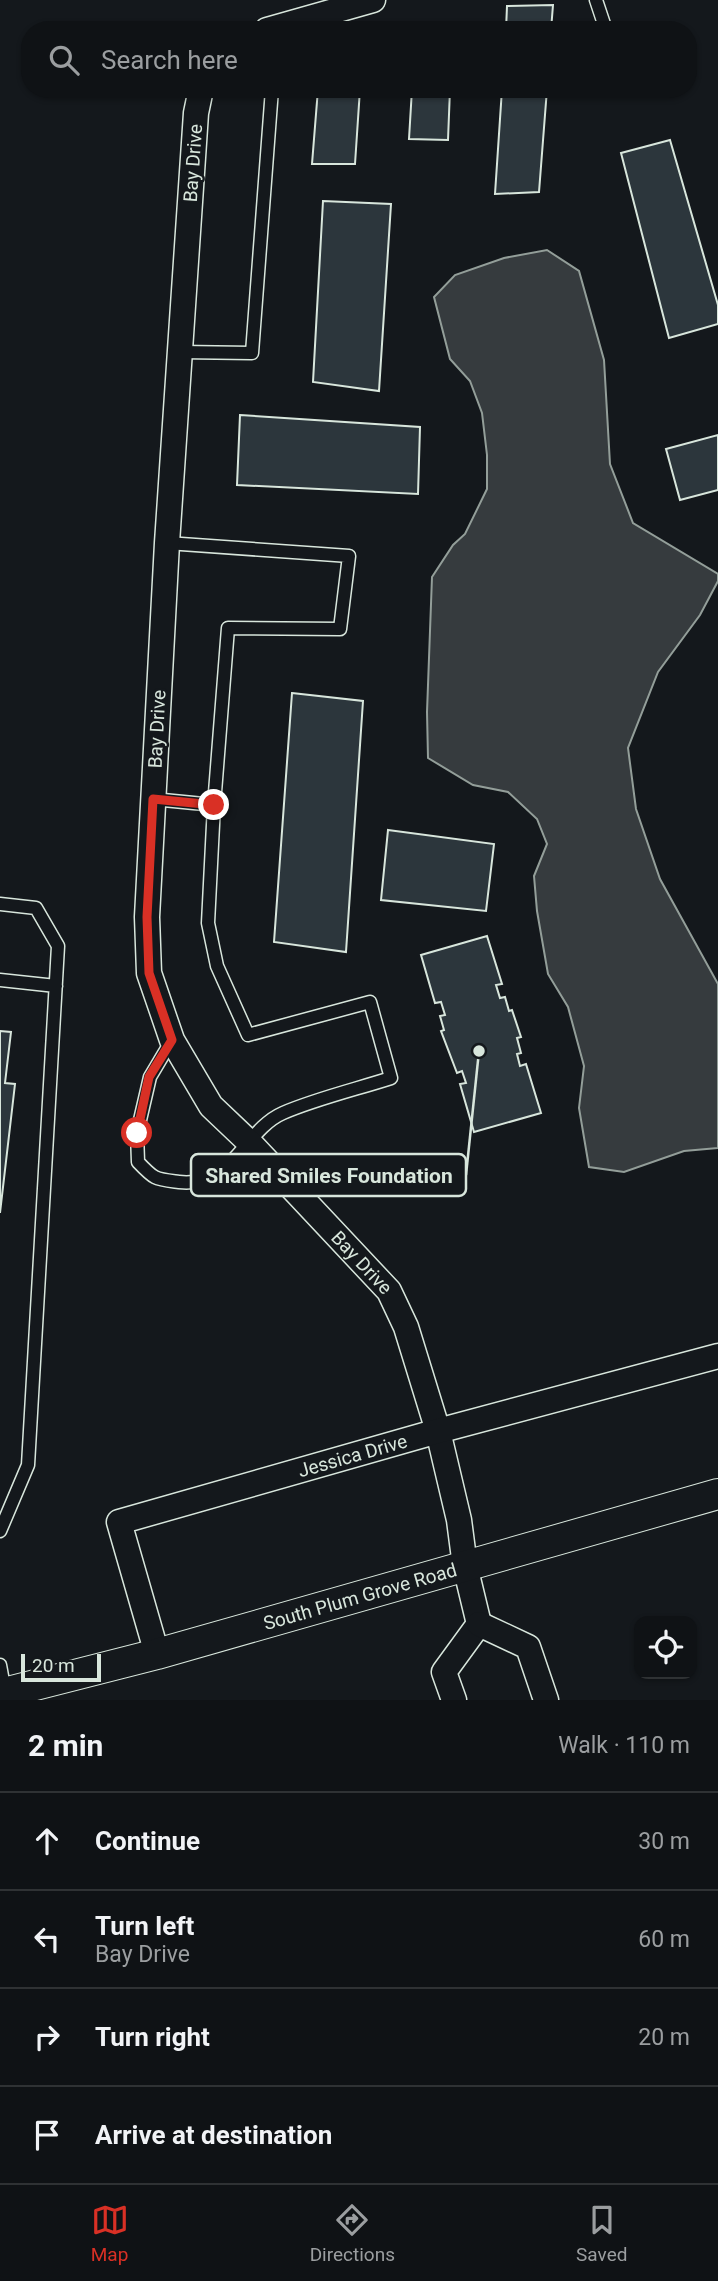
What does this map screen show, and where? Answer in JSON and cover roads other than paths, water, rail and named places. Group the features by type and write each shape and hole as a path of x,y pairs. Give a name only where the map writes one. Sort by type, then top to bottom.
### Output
{"street":[{"path":"299,21 373,0"},
{"name":"Bay Drive","path":"199,98 167,543 147,917 149,973 172,1040 211,1106 250,1143 389,1291 406,1327 438,1431 479,1624"},
{"name":"Jessica Drive","path":"157,1654 119,1522 438,1431 718,1356"},
{"name":"South Plum Grove Road","path":"3,1688 157,1654 718,1494"},
{"path":"454,1700 444,1672 479,1624 528,1647 546,1700"}],"lane":[{"path":"596,0 603,21"},
{"path":"180,352 252,353 271,98"},
{"path":"167,543 349,556 340,629 228,628 208,923 217,966 248,1035 370,1002 391,1079 282,1113 265,1124 219,1174 188,1183 154,1179 138,1162 137,1133 149,1077 172,1040"},
{"path":"153,799 214,805"},
{"path":"0,904 36,908 58,946 28,1465 0,1531"},
{"path":"0,980 55,986"}],"place":[{"name":"Shared Smiles Foundation","path":"479,1051"}]}
